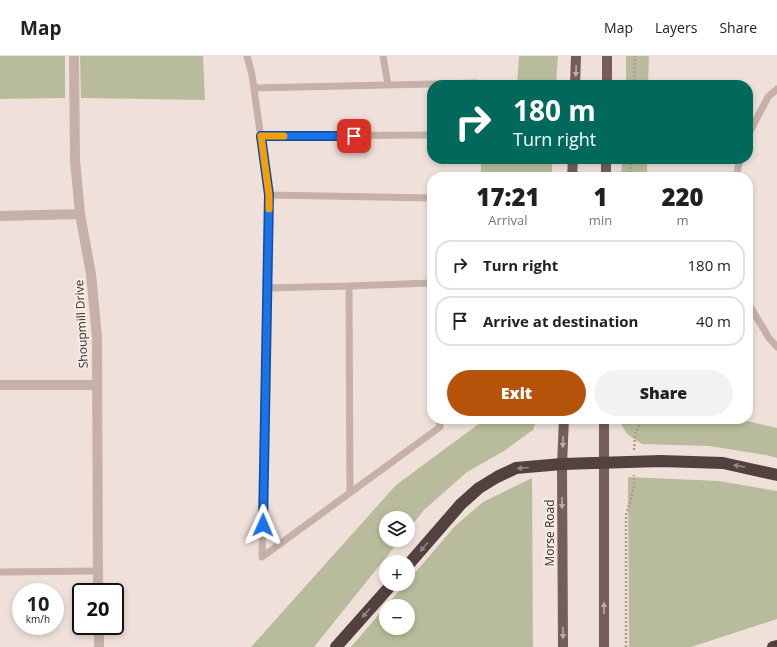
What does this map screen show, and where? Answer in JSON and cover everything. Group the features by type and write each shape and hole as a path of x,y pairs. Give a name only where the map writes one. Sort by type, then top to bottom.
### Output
{"highway":[{"path":"415,557 461,504 479,488 497,476 516,468 562,464 661,461 723,463 777,475"},
{"path":"336,647 386,591"},
{"path":"773,647 777,646"}],"main road":[{"path":"575,80 576,56"},
{"path":"607,56 607,80"},
{"name":"Morse Road","path":"563,647 562,464 564,424"},
{"path":"604,424 604,647"}],"street":[{"name":"Shoupmill Drive","path":"74,56 75,160 80,214 92,282 97,337 98,583"},
{"path":"0,216 80,214"},
{"path":"0,385 97,385"},
{"path":"99,635 99,647"}],"lane":[{"path":"247,56 254,88 269,195 262,557 440,427 440,424"},
{"path":"383,56 388,85"},
{"path":"254,88 427,84"},
{"path":"753,126 768,97 777,89"},
{"path":"261,136 427,135"},
{"path":"269,195 427,198"},
{"path":"267,288 427,283"},
{"path":"349,286 350,492"},
{"path":"753,311 769,338 777,347"},
{"path":"0,572 98,571"}],"path":[{"path":"634,80 635,56"},
{"path":"626,647 626,515 634,488 635,434 639,426 638,424"}],"green space":[{"path":"0,56 65,56 65,98 0,99"},
{"path":"80,56 203,56 205,100 81,98"},
{"path":"519,56 558,56 556,80 517,80"},
{"path":"626,56 649,56 648,80 626,80"},
{"path":"481,164 552,164 552,172 481,172"},
{"path":"622,164 647,164 647,172 621,172"},
{"path":"753,422 777,428 777,458 709,446 642,444 627,434 621,424 753,424"},
{"path":"479,424 535,424 533,430 504,451 467,472 424,510 415,521 415,511 379,511 379,547 394,547 388,555 379,555 379,566 314,647 251,647 396,485"},
{"path":"628,477 719,481 777,491 777,619 691,647 629,647"},
{"path":"532,478 533,647 351,647 379,614 379,635 415,635 415,599 392,599 399,591 415,591 415,573 455,526 483,502"}],"slow traffic":[{"path":"269,209 269,195 261,136 284,136"}],"route":[{"path":"263,525 269,195 261,136 354,136"}]}
